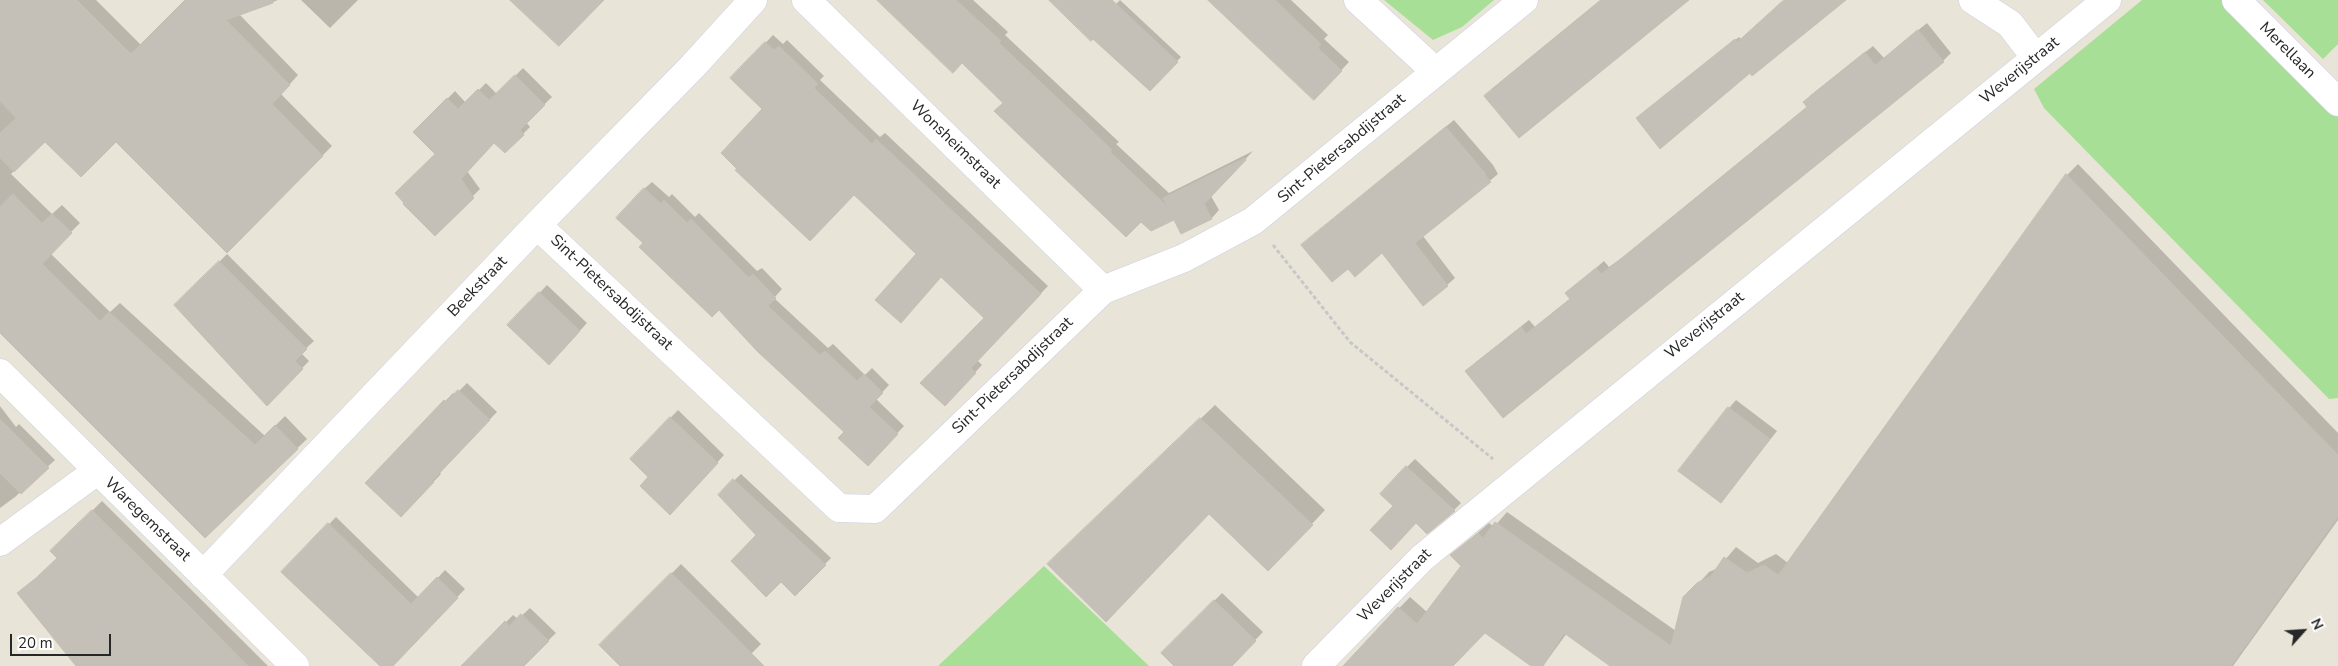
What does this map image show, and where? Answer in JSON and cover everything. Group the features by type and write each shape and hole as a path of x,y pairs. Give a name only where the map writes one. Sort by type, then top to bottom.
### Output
{"street":[{"name":"Beekstraat","path":"203,575 538,224 693,66 753,0"},
{"name":"Wonsheimstraat","path":"806,0 1103,290"},
{"path":"1358,0 1435,72"},
{"name":"Sint-Pietersabdijstraat","path":"538,224 839,508 876,509 1103,290 1184,258 1254,222 1524,0"},
{"path":"1973,0 2010,24 2036,58"},
{"name":"Weverijstraat","path":"1316,666 1422,558 2107,0"},
{"name":"Merellaan","path":"2236,0 2338,102"},
{"name":"Waregemstraat","path":"0,373 295,666"},
{"path":"0,542 97,471"}],"path":[{"path":"1254,222 1350,342 1501,465 1515,482"}],"green space":[{"path":"1384,0 1494,0 1462,27 1433,40"},
{"path":"2142,0 2223,0 2338,117 2338,398 2329,399 2044,108 2034,89"},
{"path":"2263,0 2338,0 2338,44 2323,59"},
{"path":"1044,566 1149,666 938,666"}],"building":[{"path":"0,0 77,0 131,54 185,0 273,0 273,3 226,20 290,85 272,104 323,156 227,253 116,142 81,177 45,142 14,172 0,158 0,133 16,118 0,101"},
{"path":"510,0 604,0 559,46"},
{"path":"877,0 956,0 1001,41 999,43 1112,150 1110,152 1168,207 1163,198 1245,158 1246,160 1204,204 1212,219 1181,234 1174,220 1151,231 1141,222 1126,237 994,111 1003,103 962,63 953,73"},
{"path":"1049,0 1112,0 1178,62 1150,91 1093,39 1091,41"},
{"path":"1208,0 1275,0 1321,44 1318,48 1342,71 1314,100"},
{"path":"1601,0 1689,0 1519,138 1484,96"},
{"path":"1784,0 1846,0 1752,76 1750,73 1660,149 1636,118 1735,39 1737,42"},
{"path":"1918,30 1944,62 1503,418 1465,371 1521,327 1526,334 1570,299 1565,293 1596,268 1601,274 1617,262 1807,107 1803,102 1865,52 1875,65"},
{"path":"765,42 774,50 779,46 818,84 814,88 872,144 876,139 1041,294 971,368 976,373 945,406 920,383 984,318 941,277 901,323 875,300 916,254 887,226 854,195 810,241 735,170 737,169 721,153 762,109 730,78"},
{"path":"515,75 545,105 520,130 524,135 505,153 494,143 461,179 474,198 435,236 403,204 395,193 435,154 413,132 447,98 458,109 478,89 489,100"},
{"path":"1446,127 1491,182 1415,243 1448,286 1423,306 1382,253 1355,277 1348,269 1332,282 1301,245"},
{"path":"2066,174 2338,455 2338,517 2231,666 1610,666 1564,633 1543,666 1531,666 1485,633 1453,666 1343,666 1398,607 1417,624 1461,566 1450,555 1478,533 1483,538 1495,522 1671,646 1683,597 1697,583 1711,576 1724,557 1747,573 1764,565 1778,575"},
{"path":"644,188 661,204 664,200 687,223 691,219 749,278 753,274 776,298 768,306 820,355 825,351 857,381 864,374 883,393 869,407 898,434 868,466 838,438 844,432 757,351 719,310 712,317 639,247 643,243 616,218"},
{"path":"13,194 42,223 52,214 72,233 42,264 100,321 109,312 255,445 275,425 298,449 205,538 0,333 0,207"},
{"path":"219,261 307,349 295,361 303,369 267,406 174,305"},
{"path":"539,292 580,331 549,365 507,325"},
{"path":"458,390 490,420 401,517 365,483 444,400 446,402"},
{"path":"1728,407 1770,439 1721,503 1678,471"},
{"path":"670,417 718,463 670,515 640,486 648,477 630,459"},
{"path":"1200,418 1313,525 1268,571 1209,514 1106,622 1047,564"},
{"path":"0,419 49,468 21,494 0,473"},
{"path":"1406,466 1455,511 1427,534 1416,523 1391,550 1370,530 1393,506 1380,494"},
{"path":"733,479 826,565 795,596 781,582 766,597 731,561 756,535 718,495"},
{"path":"92,510 248,666 76,666 17,593 57,558 50,551"},
{"path":"328,523 411,604 437,577 458,598 393,666 380,666 281,572"},
{"path":"671,573 764,666 620,666 599,645"},
{"path":"1214,600 1256,641 1232,666 1174,666 1161,653"},
{"path":"521,614 549,641 524,666 461,666 505,621 509,626"}]}
